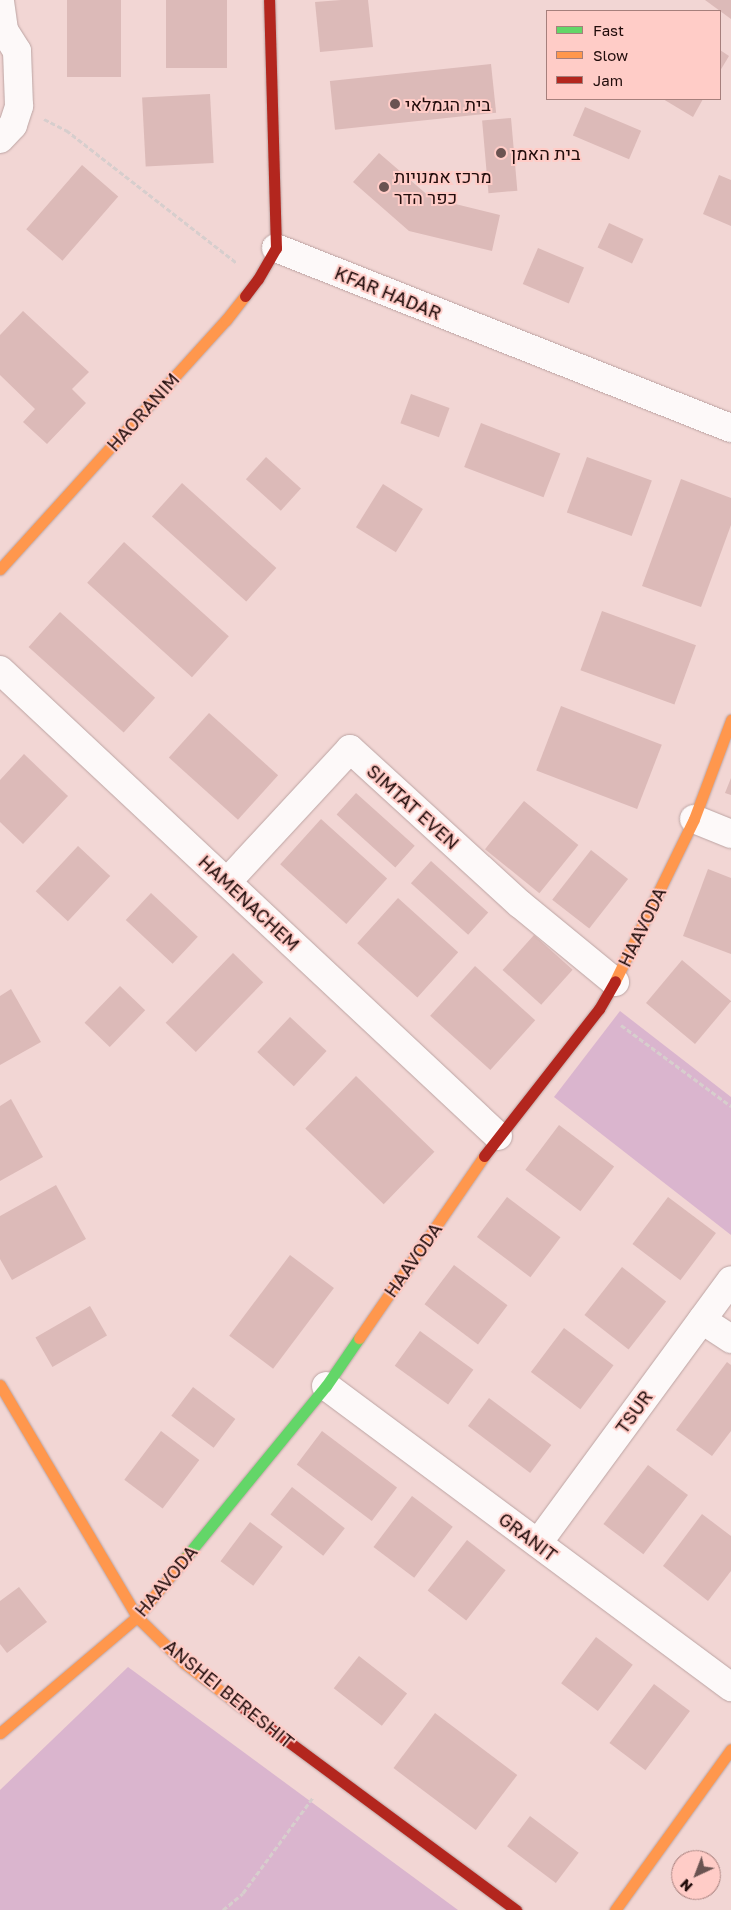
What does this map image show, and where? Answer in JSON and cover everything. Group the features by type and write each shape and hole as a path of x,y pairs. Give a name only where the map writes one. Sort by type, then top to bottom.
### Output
{"street":[{"path":"0,0 4,30 17,51 12,93 13,125 0,139"},
{"path":"269,0 276,248"},
{"name":"HAORANIM","path":"0,569 226,320 258,280 276,248"},
{"name":"KFAR HADAR","path":"276,248 731,428"},
{"name":"HAMENACHEM","path":"0,670 498,1136"},
{"name":"HAAVODA","path":"0,1734 137,1617 326,1386 498,1136 599,1009 615,982 694,819 731,720"},
{"name":"SIMTAT EVEN","path":"227,882 350,748 520,904 615,982"},
{"path":"694,819 731,834"},
{"name":"TSUR","path":"538,1543 731,1280"},
{"path":"702,1320 731,1339"},
{"name":"ANSHEI BERESHIT","path":"0,1385 137,1617 184,1663 330,1774 516,1910"},
{"name":"GRANIT","path":"326,1386 731,1688"},
{"path":"616,1910 731,1749"}],"path":[{"path":"12,93 66,130 258,280"},
{"path":"599,1009 731,1106"},
{"path":"223,1910 243,1893 330,1774"}],"shaded area":[{"path":"620,1011 731,1097 731,1235 554,1097"},
{"path":"128,1667 458,1910 0,1910 0,1790"}],"building":[{"path":"67,0 121,0 121,77 67,77"},
{"path":"166,0 227,0 227,68 166,68"},
{"path":"368,0 373,47 320,52 315,2"},
{"path":"705,0 731,0 731,19"},
{"path":"721,51 729,56 721,69"},
{"path":"491,64 496,113 335,130 330,81"},
{"path":"210,94 214,163 146,166 142,98"},
{"path":"665,100 702,100 693,117"},
{"path":"585,107 641,131 629,159 573,136"},
{"path":"511,118 517,191 488,193 482,121"},
{"path":"379,153 431,198 500,215 492,251 409,231 353,182"},
{"path":"82,165 118,196 62,261 26,229"},
{"path":"719,175 731,180 731,226 703,214"},
{"path":"609,223 643,239 632,264 598,247"},
{"path":"538,248 584,268 569,303 523,284"},
{"path":"23,311 89,372 72,389 86,403 47,444 23,422 35,409 0,375 0,335"},
{"path":"411,394 450,408 439,437 400,423"},
{"path":"481,423 560,453 544,497 464,467"},
{"path":"266,457 301,488 281,511 246,479"},
{"path":"587,457 652,481 632,536 567,512"},
{"path":"681,479 731,498 731,525 701,607 642,586"},
{"path":"182,483 276,568 246,601 152,516"},
{"path":"383,484 423,509 396,552 356,527"},
{"path":"124,542 229,636 192,677 87,583"},
{"path":"602,611 696,645 674,704 580,670"},
{"path":"60,612 155,698 124,733 29,647"},
{"path":"561,706 662,745 637,809 536,770"},
{"path":"209,713 278,775 238,820 169,758"},
{"path":"24,754 68,796 23,844 0,822 0,780"},
{"path":"731,778 731,795 725,793"},
{"path":"356,793 415,846 395,867 337,815"},
{"path":"524,801 578,845 539,893 485,849"},
{"path":"321,819 387,879 346,924 280,864"},
{"path":"78,846 110,876 68,921 36,891"},
{"path":"591,850 628,879 589,929 552,900"},
{"path":"431,861 488,913 468,935 411,883"},
{"path":"708,869 731,878 731,954 683,936"},
{"path":"151,893 198,937 173,964 126,920"},
{"path":"398,898 458,952 417,998 357,943"},
{"path":"534,935 573,970 541,1005 503,970"},
{"path":"233,953 263,982 196,1052 166,1023"},
{"path":"682,960 731,1001 695,1044 646,1003"},
{"path":"475,966 535,1020 490,1070 430,1016"},
{"path":"120,986 145,1010 110,1047 85,1023"},
{"path":"11,989 41,1042 0,1065 0,996"},
{"path":"290,1017 327,1051 294,1086 257,1052"},
{"path":"356,1076 434,1152 384,1204 305,1129"},
{"path":"11,1099 43,1157 0,1181 0,1106"},
{"path":"559,1125 614,1167 580,1211 525,1170"},
{"path":"56,1185 86,1239 12,1280 0,1259 0,1216"},
{"path":"507,1197 561,1237 530,1277 477,1237"},
{"path":"668,1197 716,1233 680,1280 632,1244"},
{"path":"290,1255 334,1288 273,1369 229,1336"},
{"path":"454,1265 508,1305 478,1344 425,1304"},
{"path":"622,1267 666,1301 629,1350 584,1315"},
{"path":"90,1306 107,1335 52,1367 35,1338"},
{"path":"564,1328 614,1365 580,1409 531,1372"},
{"path":"420,1331 473,1370 448,1405 395,1366"},
{"path":"727,1362 731,1365 731,1431 712,1456 676,1430"},
{"path":"193,1387 235,1419 214,1448 171,1416"},
{"path":"489,1398 551,1445 530,1473 468,1426"},
{"path":"161,1431 199,1460 163,1509 124,1480"},
{"path":"322,1431 397,1488 372,1521 297,1465"},
{"path":"648,1465 688,1495 643,1554 603,1524"},
{"path":"292,1487 345,1528 323,1556 270,1515"},
{"path":"412,1496 453,1527 414,1578 373,1547"},
{"path":"702,1514 731,1536 731,1571 708,1601 663,1566"},
{"path":"250,1522 283,1547 253,1586 221,1561"},
{"path":"467,1540 506,1570 466,1621 428,1590"},
{"path":"19,1587 47,1622 7,1653 0,1644 0,1601"},
{"path":"596,1637 633,1665 598,1711 561,1683"},
{"path":"359,1656 407,1694 382,1726 334,1688"},
{"path":"654,1684 690,1711 645,1770 609,1743"},
{"path":"435,1713 517,1775 476,1830 393,1768"},
{"path":"530,1816 579,1853 556,1883 507,1846"}],"traffic: fast":[{"path":"185,1558 326,1386 359,1338"}],"traffic: slow":[{"path":"0,569 226,320 245,296"},
{"path":"615,981 694,819 731,720"},
{"path":"359,1338 484,1156"},
{"path":"0,1385 137,1617 184,1663 239,1705"},
{"path":"0,1733 137,1617 185,1558"},
{"path":"615,1910 731,1749"}],"traffic: jam":[{"path":"245,296 258,279 276,248 269,0"},
{"path":"484,1156 599,1009 615,981"},
{"path":"239,1705 516,1910"}],"place":[{"name":"בית הגמלאי","path":"395,104"},
{"name":"בית האמן","path":"501,153"},
{"name":"מרכז אמנויות כפר הדר","path":"384,187"}]}
